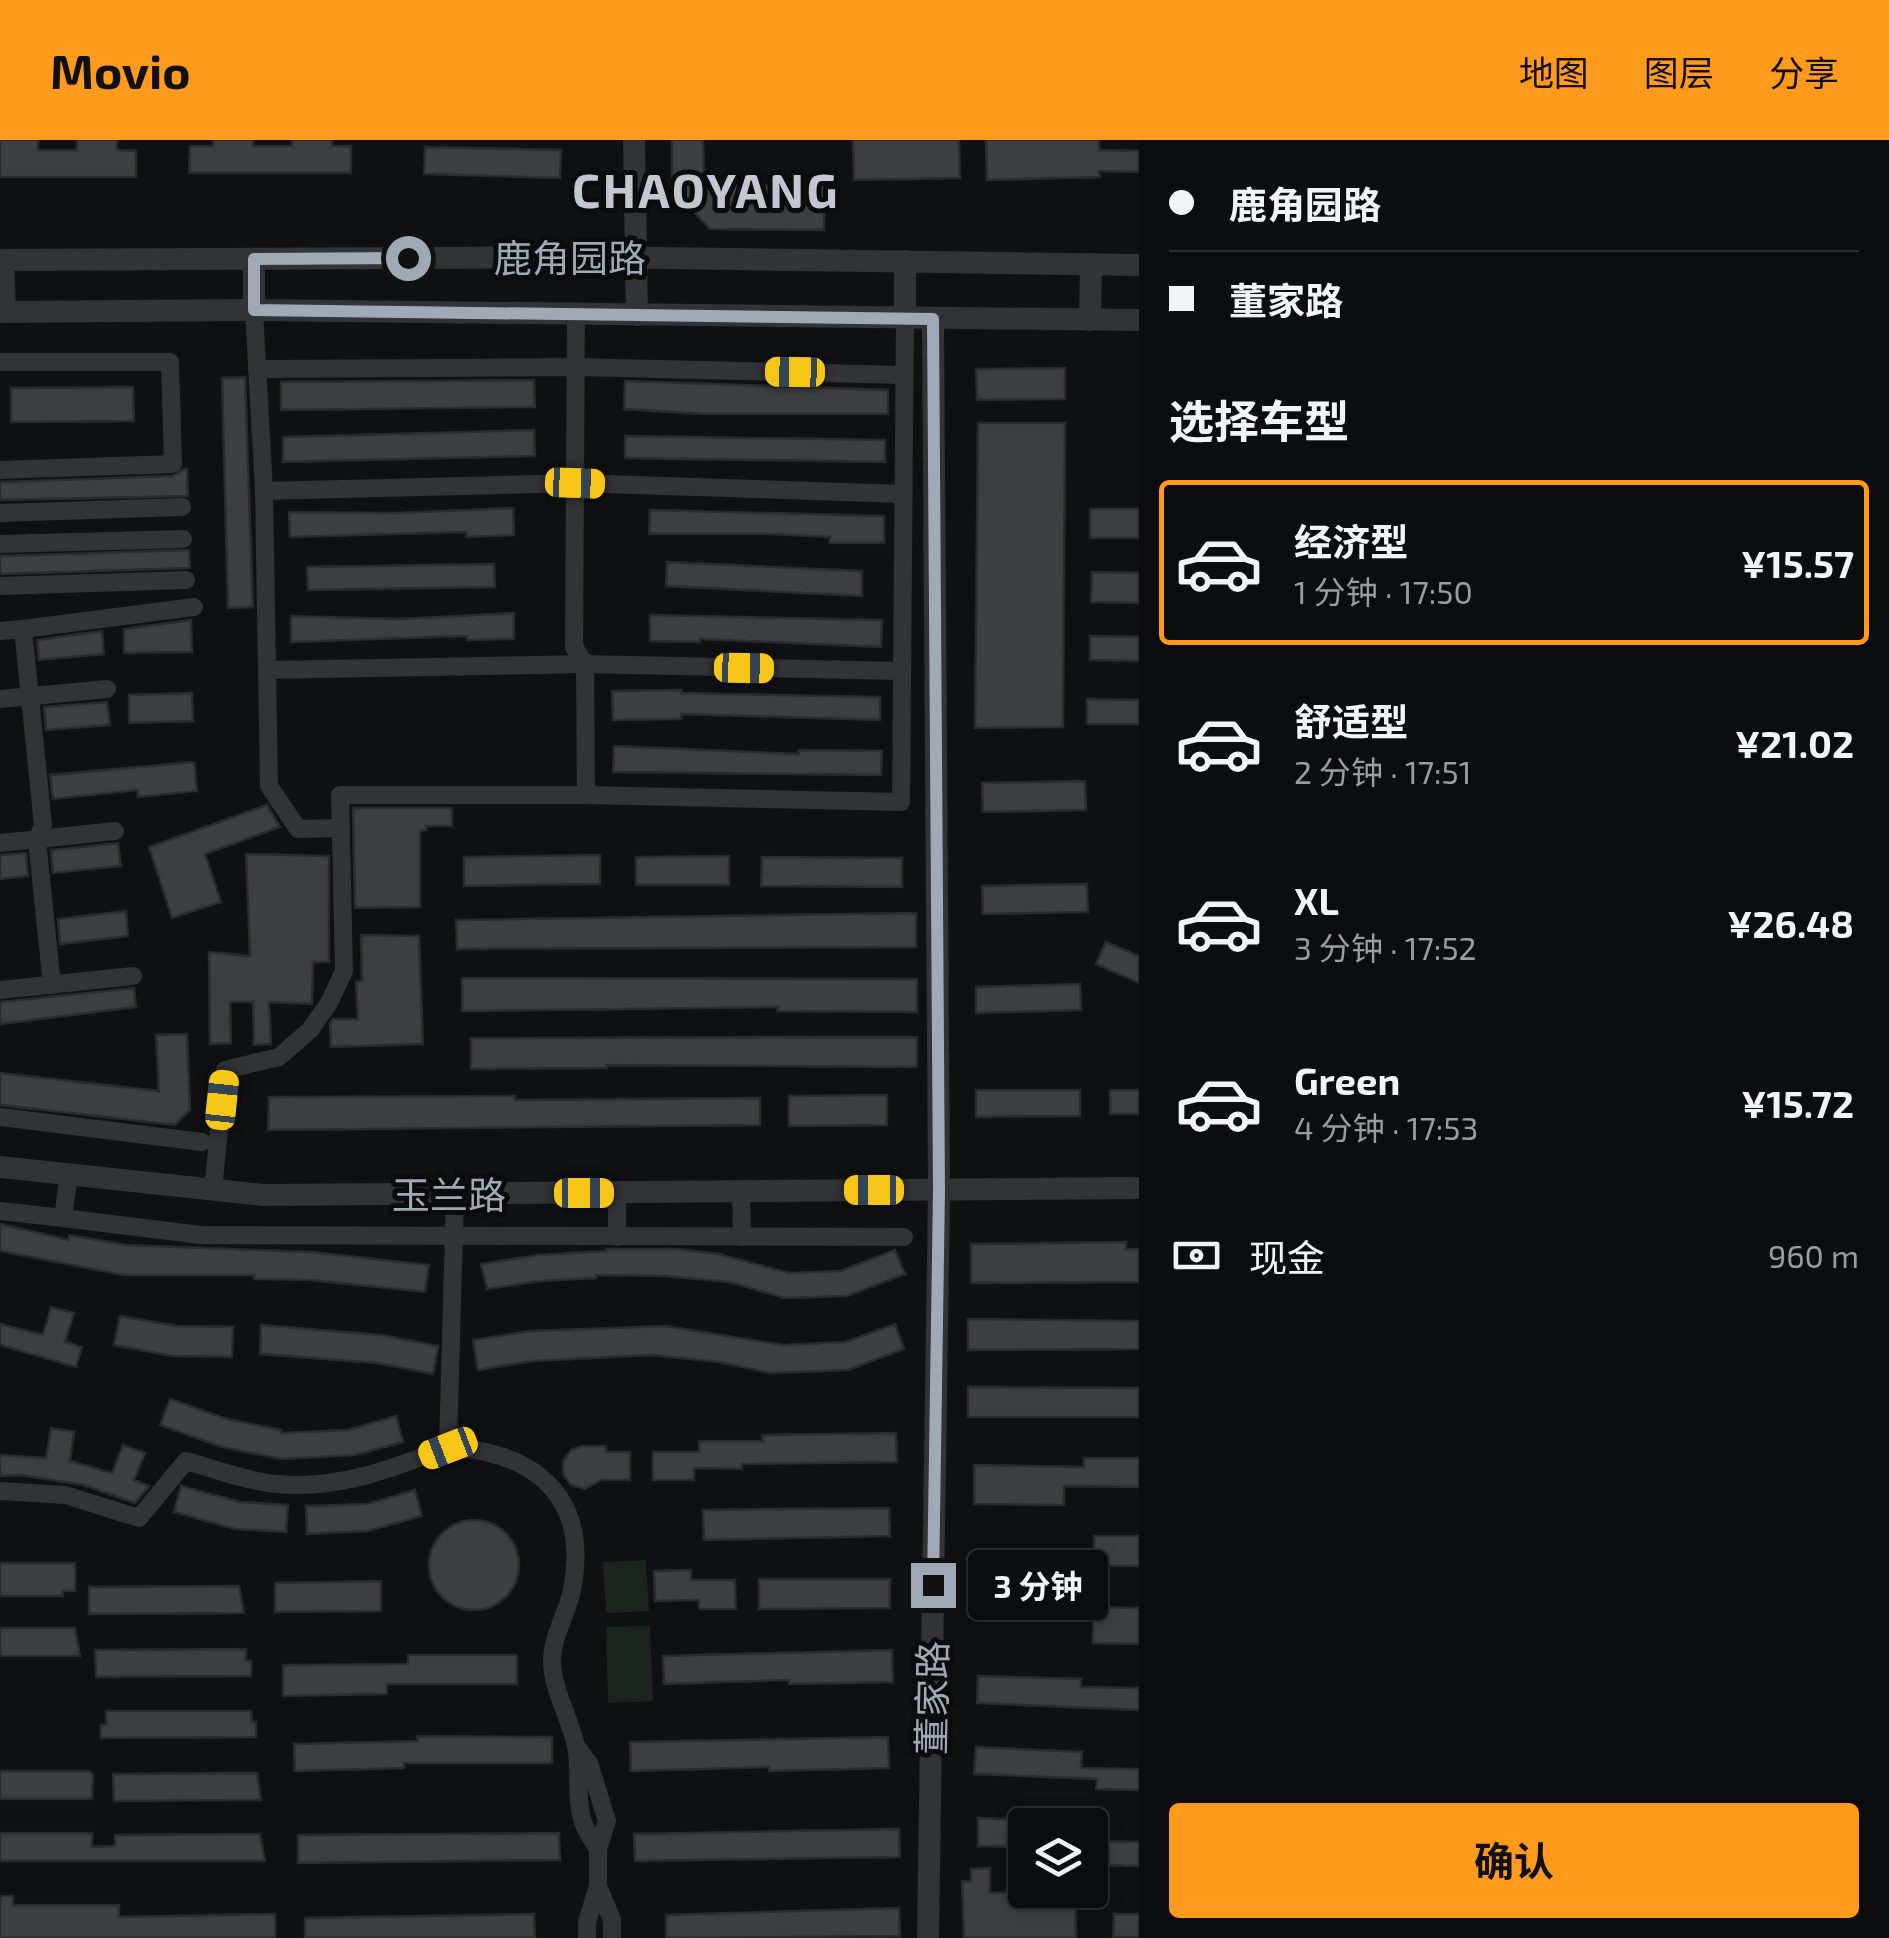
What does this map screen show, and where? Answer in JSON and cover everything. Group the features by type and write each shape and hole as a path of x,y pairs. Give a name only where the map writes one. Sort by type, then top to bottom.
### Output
{"street":[{"path":"634,140 638,315"},
{"name":"鹿角园路","path":"2,260 638,257 1139,265"},
{"path":"254,259 264,491 269,786 298,829 341,828"},
{"path":"2,260 2,312"},
{"path":"213,1190 225,1070 279,1057 310,1030 344,971 340,796 586,795 902,802 906,261"},
{"path":"1090,320 1091,264"},
{"name":"鹿角园路","path":"2,312 254,310 1139,320"},
{"path":"576,315 574,647 584,664 586,795"},
{"name":"董家路","path":"928,1938 939,1190 933,319"},
{"path":"0,362 170,362 172,464 0,470"},
{"path":"257,368 576,366 904,374"},
{"path":"264,491 575,483 904,494"},
{"path":"0,513 182,508"},
{"path":"0,544 183,539"},
{"path":"0,586 186,580"},
{"path":"0,631 194,607"},
{"path":"23,629 43,825 37,840 52,984"},
{"path":"267,670 584,664 902,670"},
{"path":"0,699 106,689"},
{"path":"0,843 115,831"},
{"path":"0,990 133,976"},
{"path":"0,1117 202,1142"},
{"name":"玉兰路","path":"0,1167 263,1196 1139,1188"},
{"path":"64,1218 69,1174"},
{"path":"742,1191 742,1237"},
{"path":"617,1192 617,1238"},
{"path":"448,1448 456,1194"},
{"path":"0,1211 201,1235 904,1237"},
{"path":"0,1491 66,1495 139,1518 186,1461 275,1484 320,1484 370,1476 448,1448 484,1449 518,1461 545,1479 564,1505 574,1534 576,1561 571,1594 555,1638 552,1664 576,1746 583,1822 598,1850 598,1886 587,1922 588,1938"},
{"path":"598,1886 612,1920 612,1938"}],"shaded area":[{"path":"646,1560 649,1611 606,1613 603,1562"},
{"path":"650,1626 653,1701 608,1703 606,1627"}],"building":[{"path":"0,140 38,140 38,150 77,150 77,140 117,140 117,150 136,151 136,177 0,177"},
{"path":"214,140 292,146 292,140 332,140 332,146 351,146 351,173 189,173 190,146 213,146"},
{"path":"672,140 703,140 704,169 719,185 824,186 824,230 710,229 672,188"},
{"path":"853,140 959,140 960,178 854,180"},
{"path":"986,140 1099,140 1099,150 1139,151 1139,172 1099,171 1100,177 987,180"},
{"path":"425,147 561,150 560,178 424,174"},
{"path":"1065,368 1065,399 977,400 976,369"},
{"path":"245,377 253,607 228,608 222,378"},
{"path":"534,380 535,407 281,410 281,382"},
{"path":"625,381 888,390 888,414 704,414 624,409"},
{"path":"133,387 134,421 11,422 11,388"},
{"path":"978,423 1065,423 1063,727 975,728"},
{"path":"534,430 535,456 283,462 283,437"},
{"path":"625,436 885,440 885,462 625,458"},
{"path":"184,469 188,496 0,500 0,482 173,476"},
{"path":"513,508 514,535 466,537 466,532 290,537 289,512"},
{"path":"1090,509 1139,509 1139,538 1090,538"},
{"path":"650,510 884,516 884,543 830,543 830,537 769,534 649,534"},
{"path":"189,550 190,568 0,574 0,556"},
{"path":"667,562 862,571 862,596 666,586"},
{"path":"494,564 495,587 308,590 307,567"},
{"path":"1092,572 1139,573 1139,603 1091,602"},
{"path":"514,613 514,639 467,640 467,636 291,642 291,616 400,619"},
{"path":"650,615 882,620 881,647 700,639 650,641"},
{"path":"191,620 192,652 124,653 124,629"},
{"path":"102,631 104,654 39,660 37,640"},
{"path":"1090,636 1139,637 1139,661 1090,660"},
{"path":"612,691 880,697 880,720 681,714 681,719 613,720"},
{"path":"192,693 193,721 129,723 129,695"},
{"path":"1087,699 1139,700 1139,724 1087,724"},
{"path":"107,702 110,725 46,730 44,707"},
{"path":"614,746 799,754 799,750 882,751 881,775 613,772"},
{"path":"194,762 197,791 138,797 137,790 53,799 50,775"},
{"path":"1085,781 1086,810 983,812 982,783"},
{"path":"267,805 280,827 205,854 221,902 172,918 149,847"},
{"path":"353,808 452,808 452,826 426,826 426,830 420,831 420,907 355,908"},
{"path":"118,843 121,866 53,873 51,850"},
{"path":"26,853 28,876 0,879 0,855"},
{"path":"246,854 329,856 329,962 313,962 312,1004 269,1002 271,1044 254,1045 253,1002 230,1002 231,1043 210,1044 209,952 250,956"},
{"path":"600,855 600,884 464,886 464,857"},
{"path":"729,856 729,885 636,885 636,857"},
{"path":"762,857 902,858 902,887 761,886"},
{"path":"1087,884 1088,912 983,914 982,886"},
{"path":"126,911 128,936 60,944 58,919"},
{"path":"916,913 916,947 457,949 456,920"},
{"path":"361,935 419,936 423,1044 331,1047 333,1019 358,1019 356,982 362,981"},
{"path":"1106,942 1139,956 1139,983 1096,964"},
{"path":"462,978 917,979 917,1012 777,1011 778,1007 462,1011"},
{"path":"1080,984 1081,1010 976,1013 976,987"},
{"path":"134,988 136,1007 0,1024 0,1002"},
{"path":"187,1034 190,1110 175,1125 0,1105 0,1073 159,1091 156,1035"},
{"path":"917,1037 917,1067 607,1065 471,1069 471,1038"},
{"path":"976,1090 1080,1090 1080,1116 976,1117"},
{"path":"1110,1090 1139,1090 1139,1114 1110,1114"},
{"path":"887,1095 887,1125 789,1126 789,1096"},
{"path":"515,1096 515,1100 760,1098 760,1125 268,1130 269,1097"},
{"path":"0,1224 69,1240 69,1235 126,1245 312,1252 429,1265 425,1292 311,1280 254,1279 254,1275 123,1275 0,1251"},
{"path":"1126,1242 1126,1249 1139,1249 1139,1282 971,1283 971,1244"},
{"path":"606,1249 677,1249 719,1254 789,1273 840,1271 895,1250 905,1274 847,1296 784,1298 730,1282 664,1276 596,1275 487,1289 481,1264"},
{"path":"51,1307 74,1313 65,1342 82,1347 76,1367 0,1345 0,1324 43,1335"},
{"path":"120,1316 177,1326 233,1327 232,1357 172,1356 114,1345"},
{"path":"968,1319 1139,1321 1139,1349 968,1350"},
{"path":"895,1324 904,1349 848,1370 770,1373 719,1362 652,1355 533,1361 478,1370 473,1340 530,1331 666,1326 783,1345 845,1342"},
{"path":"261,1325 381,1335 438,1346 433,1374 377,1363 260,1354"},
{"path":"968,1387 1139,1388 1139,1417 968,1417"},
{"path":"170,1399 281,1433 348,1430 396,1416 403,1442 355,1455 281,1459 222,1447 160,1425"},
{"path":"51,1428 74,1432 70,1461 112,1473 123,1445 145,1453 134,1480 149,1486 135,1503 84,1485 20,1475 0,1476 0,1455 46,1458"},
{"path":"896,1433 897,1462 742,1464 742,1469 694,1468 694,1480 653,1480 653,1452 699,1452 699,1441 763,1441 762,1435"},
{"path":"582,1446 630,1452 630,1480 602,1480 584,1489 571,1485 563,1474 563,1461 571,1450"},
{"path":"1084,1458 1139,1458 1139,1487 1064,1486 1064,1505 974,1504 974,1465 1084,1467"},
{"path":"181,1486 240,1502 288,1505 286,1532 235,1529 174,1512"},
{"path":"415,1490 422,1516 367,1531 307,1534 306,1506 367,1504"},
{"path":"889,1508 890,1536 704,1540 703,1510"},
{"path":"474,1520 491,1523 506,1533 516,1548 516,1582 506,1597 491,1607 474,1610 457,1607 442,1597 432,1582 429,1565 432,1548 442,1533 457,1523"},
{"path":"1094,1536 1139,1536 1139,1566 1094,1566"},
{"path":"0,1563 75,1563 75,1591 63,1591 63,1596 0,1596"},
{"path":"691,1570 691,1580 735,1580 736,1609 699,1609 699,1600 655,1601 654,1571"},
{"path":"973,1575 1066,1575 1065,1607 973,1607"},
{"path":"759,1579 890,1579 890,1608 759,1609"},
{"path":"381,1581 381,1611 275,1612 275,1583"},
{"path":"239,1586 244,1613 89,1614 89,1587"},
{"path":"1093,1607 1139,1608 1139,1644 1093,1643"},
{"path":"0,1628 75,1628 80,1656 0,1656"},
{"path":"246,1649 251,1676 96,1677 95,1650"},
{"path":"892,1650 893,1682 664,1684 663,1656"},
{"path":"408,1655 517,1655 517,1684 387,1684 387,1694 283,1696 283,1665 408,1664"},
{"path":"978,1676 1081,1679 1081,1687 1139,1688 1139,1710 977,1703"},
{"path":"106,1711 251,1711 256,1737 101,1738"},
{"path":"417,1736 552,1737 552,1763 404,1763 404,1768 295,1771 294,1744 417,1741"},
{"path":"888,1737 889,1768 631,1771 630,1742"},
{"path":"976,1747 1082,1752 1081,1768 1139,1769 1139,1790 1096,1789 1097,1779 974,1774"},
{"path":"0,1771 89,1771 93,1774 92,1799 0,1799"},
{"path":"257,1773 261,1800 114,1801 113,1774"},
{"path":"978,1818 1008,1819 1008,1847 978,1846"},
{"path":"899,1829 900,1857 635,1861 634,1834"},
{"path":"0,1833 92,1833 92,1847 115,1846 115,1835 260,1834 265,1861 0,1861"},
{"path":"559,1833 560,1860 298,1863 298,1835"},
{"path":"1108,1841 1139,1842 1139,1866 1108,1865"},
{"path":"990,1868 990,1893 1008,1893 1008,1908 1075,1908 1076,1938 964,1938 962,1881 971,1881 971,1869"},
{"path":"0,1896 13,1896 13,1905 119,1905 119,1917 275,1914 275,1938 0,1938"},
{"path":"899,1908 900,1936 666,1938 666,1915"},
{"path":"534,1914 535,1938 305,1938 305,1918"},
{"path":"1114,1914 1139,1914 1139,1937 1113,1937"}],"district":[{"name":"CHAOYANG","path":"706,189"}],"route":[{"path":"408,258 254,259 254,310 933,319 939,1190 933,1585"}]}
